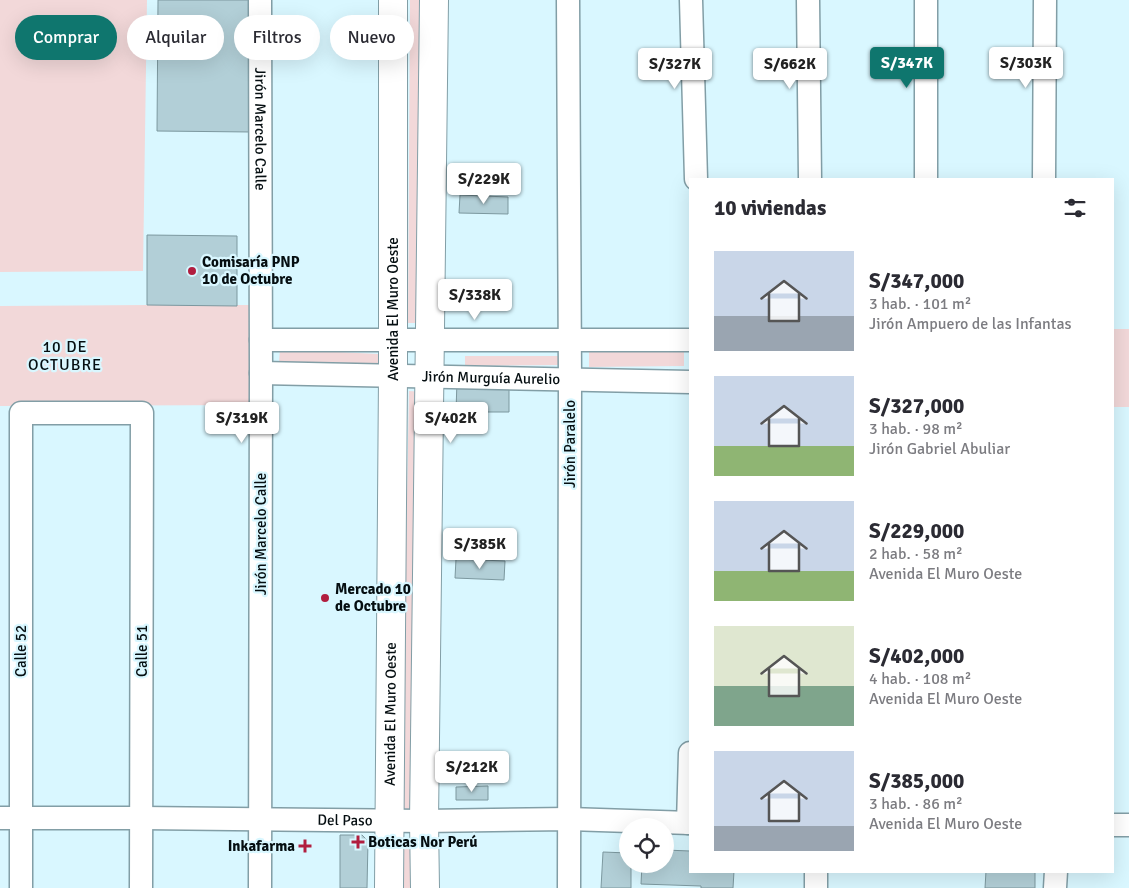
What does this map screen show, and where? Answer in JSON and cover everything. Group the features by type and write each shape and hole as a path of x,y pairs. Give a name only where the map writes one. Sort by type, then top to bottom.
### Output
{"main road":[{"name":"Avenida El Muro Oeste","path":"389,888 393,376 393,0"},
{"path":"425,888 424,821 431,377 434,0"}],"street":[{"name":"Jirón Marcelo Calle","path":"260,0 260,888"},
{"name":"Jirón Paralelo","path":"568,0 570,340 569,888"},
{"path":"691,0 696,178"},
{"path":"808,0 810,178"},
{"path":"926,0 926,178"},
{"path":"1044,178 1046,0"},
{"path":"261,340 689,340"},
{"name":"Jirón Murguía Aurelio","path":"261,373 689,382"},
{"name":"Calle 52","path":"20,888 11,818 21,413 142,413"},
{"name":"Calle 51","path":"141,888 142,413"},
{"name":"Del Paso","path":"11,818 389,821 569,819 689,822"},
{"path":"1114,825 1129,825"},
{"path":"816,873 816,888"},
{"path":"1055,888 1056,873"}],"shaded area":[{"path":"0,0 147,0 147,15 127,15 127,60 146,60 143,271 0,272"},
{"path":"410,0 425,0 424,323 408,323 410,60 414,60 414,15 410,15"},
{"path":"256,305 257,405 0,406 0,306"},
{"path":"1114,329 1129,329 1129,407 1114,407"},
{"path":"280,349 378,354 378,367 279,362"},
{"path":"684,351 684,366 589,367 589,352"},
{"path":"465,356 561,356 561,365 465,366"},
{"path":"409,391 423,392 415,810 401,810"},
{"path":"403,846 419,846 419,888 403,888"}],"building":[{"path":"158,0 253,0 253,15 234,15 234,60 252,60 251,132 157,131 158,60 224,60 224,15 158,15"},
{"path":"460,195 508,197 508,214 459,213"},
{"name":"Comisaría PNP 10 de Octubre","path":"147,235 237,236 237,306 147,305"},
{"path":"457,380 509,381 509,412 456,412"},
{"path":"456,559 505,561 504,580 455,578"},
{"path":"488,786 488,800 456,800 456,787"},
{"path":"340,835 362,835 368,841 367,888 340,888"},
{"path":"674,850 689,851 689,873 734,873 733,888 641,884 642,873 674,873"},
{"path":"603,852 619,853 619,873 631,873 631,888 601,888"},
{"path":"986,873 1035,873 1035,888 985,888"}],"place":[{"name":"Comisaría PNP 10 de Octubre","path":"192,271"},
{"name":"Mercado 10 de Octubre","path":"325,598"},
{"name":"Boticas Nor Perú","path":"358,842"},
{"name":"Inkafarma","path":"305,846"}],"district":[{"name":"10 DE OCTUBRE","path":"65,356"}]}
